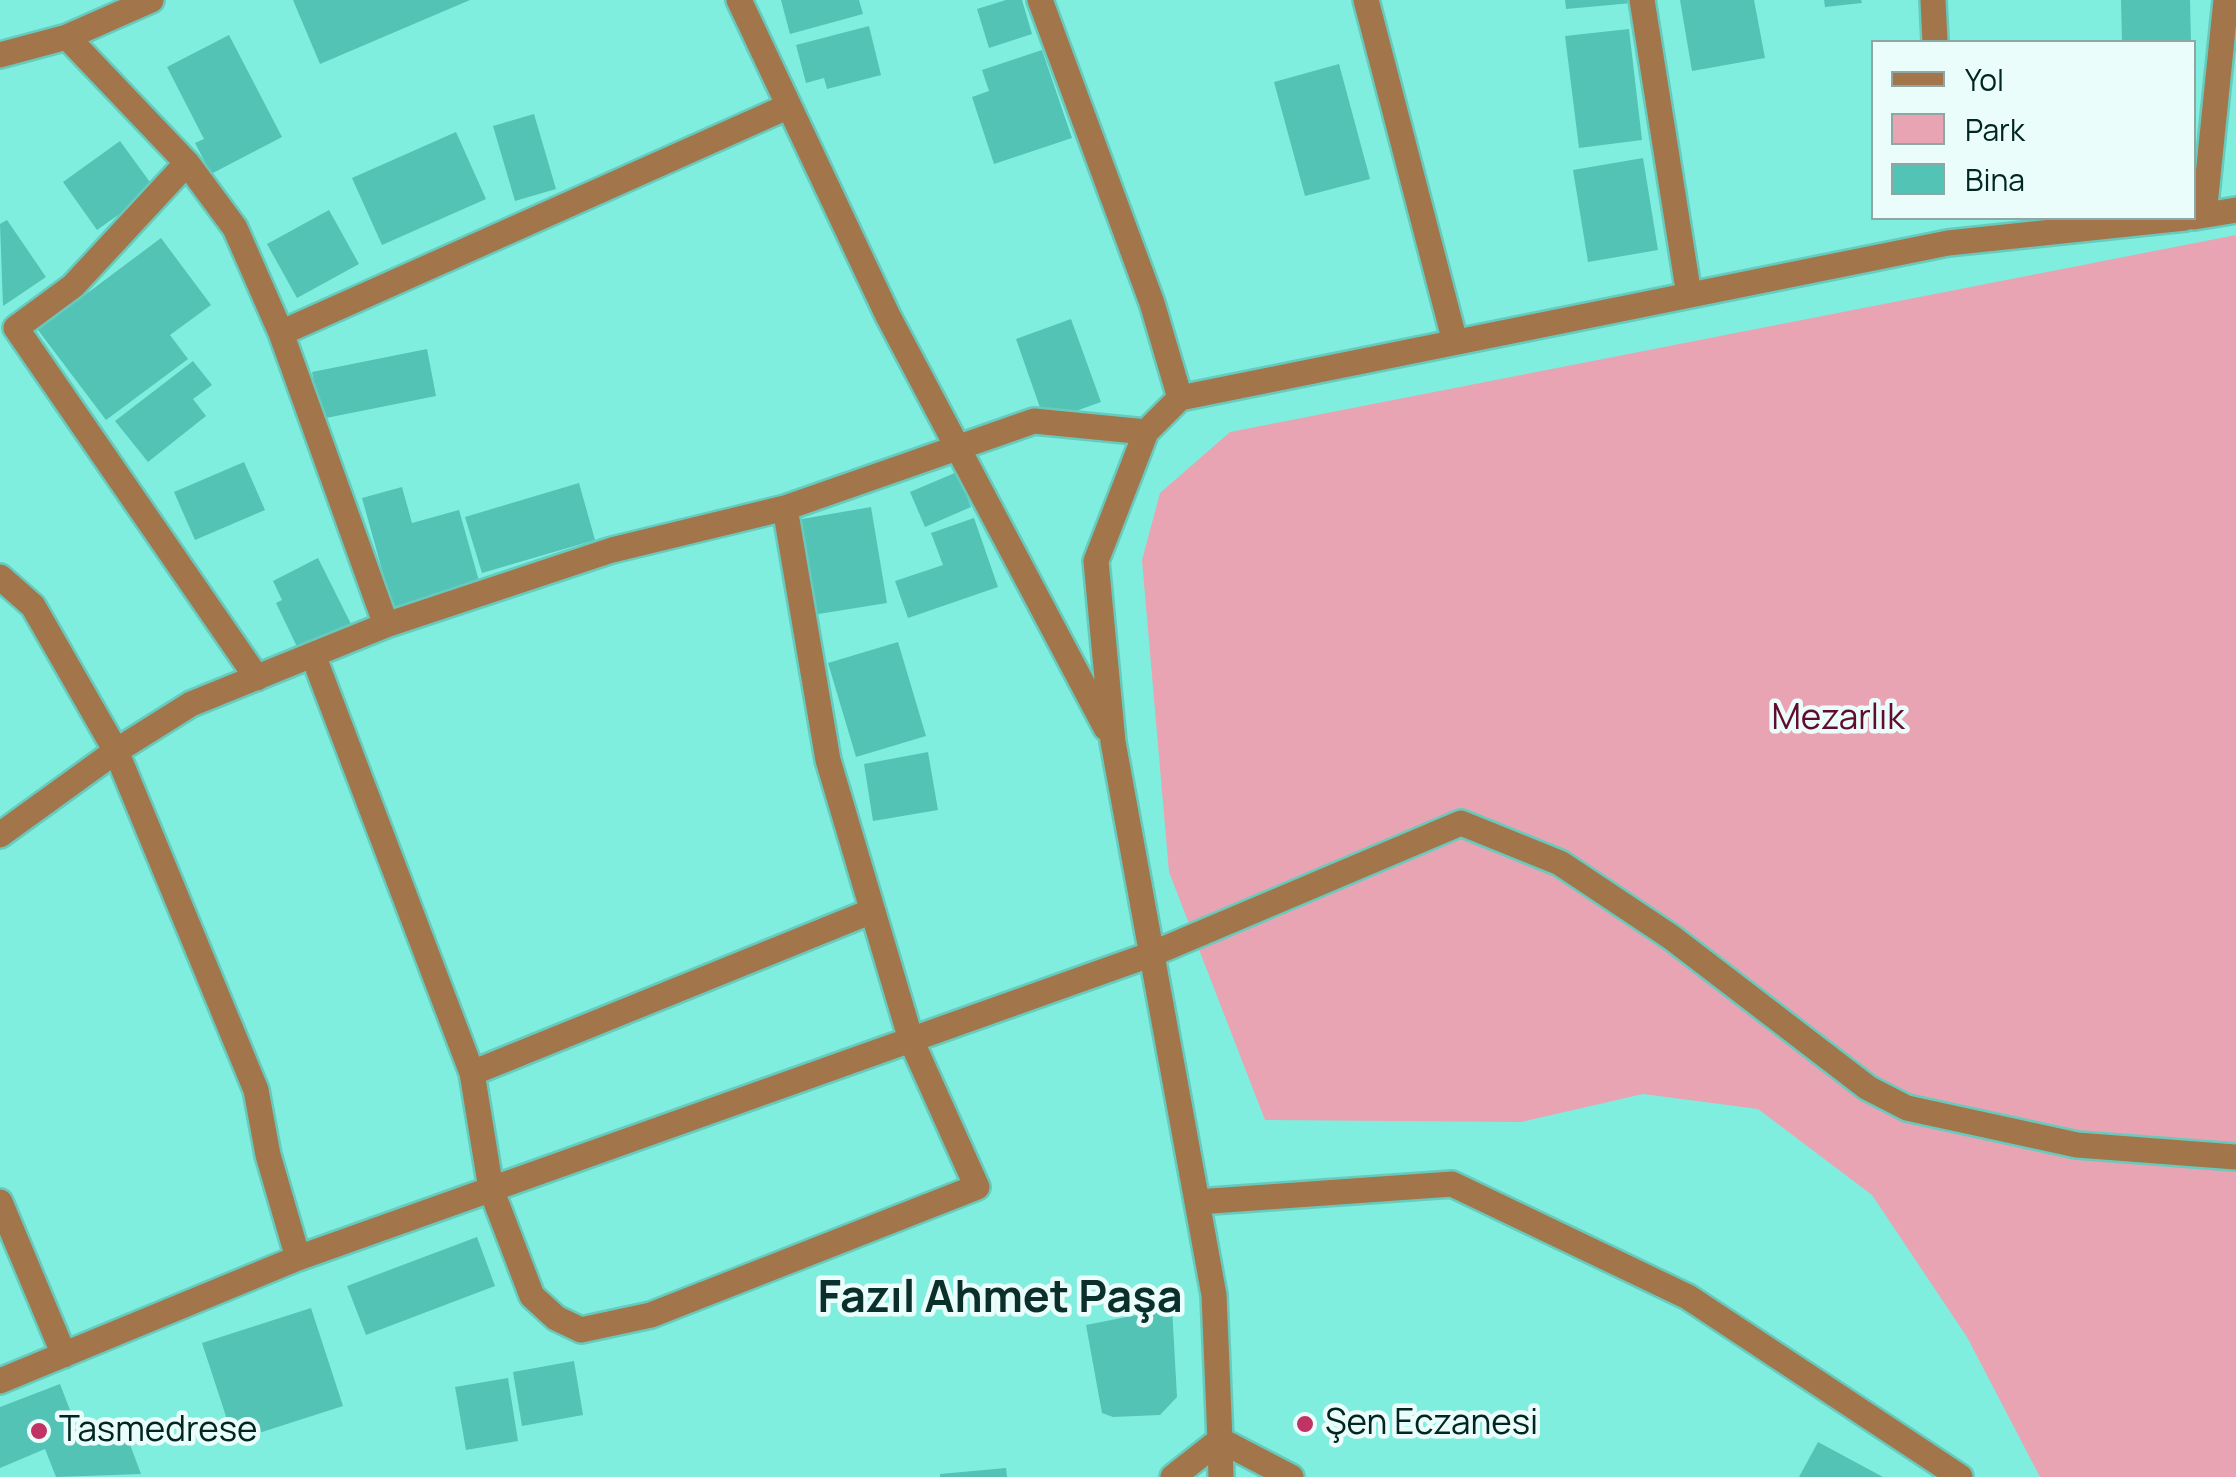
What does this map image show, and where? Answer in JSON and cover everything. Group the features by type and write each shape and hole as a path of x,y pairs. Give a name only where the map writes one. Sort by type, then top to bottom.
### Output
{"street":[{"path":"0,55 67,37 151,0"},
{"path":"739,0 888,316 1113,742"},
{"path":"1040,0 1152,303 1180,398"},
{"path":"1366,0 1455,342"},
{"path":"1642,0 1689,296"},
{"path":"1933,0 1936,40"},
{"path":"2196,202 2226,0"},
{"path":"67,37 186,163 235,228 281,333 386,625"},
{"path":"281,333 788,106"},
{"path":"186,163 73,286 16,328 256,678"},
{"path":"2196,216 2236,210"},
{"path":"1221,1477 1214,1296 1113,742 1096,561 1146,432 1180,398 1689,296 1947,230 2123,220"},
{"path":"0,834 116,751 191,704 386,625 612,550 785,508 960,451 1034,421 1146,432"},
{"path":"313,655 472,1073 491,1189 532,1296 556,1318 581,1330 651,1315 977,1187 911,1040 828,760 785,508"},
{"path":"0,577 33,606 116,751 256,1090 268,1155 298,1258"},
{"path":"0,1381 298,1258 1152,954 1461,823 1560,863 1671,938 1868,1088 1907,1108 2077,1146 2236,1158"},
{"path":"472,1073 872,911"},
{"path":"1197,1202 1452,1184 1688,1297 1960,1477"},
{"path":"0,1202 64,1355"},
{"path":"1173,1477 1220,1440"},
{"path":"1220,1440 1291,1477"}],"green space":[{"name":"Mezarlık","path":"2236,235 2236,1477 2040,1477 1967,1337 1872,1195 1758,1109 1643,1094 1521,1122 1265,1120 1169,872 1142,560 1160,493 1230,432"}],"building":[{"path":"293,0 470,0 320,64"},
{"path":"781,0 859,0 863,14 790,34"},
{"path":"1006,0 1022,0 1032,34 989,48 977,9"},
{"path":"1565,0 1632,0 1632,3 1566,9"},
{"path":"1680,0 1754,0 1765,58 1692,71"},
{"path":"1824,0 1861,0 1862,3 1825,7"},
{"path":"2121,0 2190,0 2191,40 2122,40"},
{"path":"869,26 881,75 827,89 824,78 806,83 796,45"},
{"path":"1629,29 1642,140 1579,148 1565,36"},
{"path":"229,35 282,137 211,174 195,143 204,139 167,67"},
{"path":"1042,50 1072,138 994,164 972,97 989,91 982,70"},
{"path":"1339,64 1370,179 1305,196 1274,82"},
{"path":"534,114 556,189 515,201 493,126"},
{"path":"456,132 486,199 382,245 352,178"},
{"path":"120,141 155,189 97,230 63,182"},
{"path":"1643,158 1658,250 1588,262 1573,170"},
{"path":"329,210 359,264 297,298 267,244"},
{"path":"7,220 46,277 3,306 0,224"},
{"path":"161,238 211,305 170,335 188,359 106,420 38,330"},
{"path":"1071,319 1101,402 1045,422 1016,339"},
{"path":"427,349 436,396 321,419 312,372"},
{"path":"193,361 212,385 193,399 206,416 148,462 115,421"},
{"path":"244,462 265,510 195,540 174,492"},
{"path":"957,472 971,507 925,527 910,492"},
{"path":"579,483 595,540 482,573 465,517"},
{"path":"402,487 412,523 459,510 481,588 394,613 362,498"},
{"path":"871,507 887,603 812,615 796,520"},
{"path":"974,518 998,587 908,618 895,581 943,565 931,533"},
{"path":"318,558 352,626 299,651 276,603 282,600 273,581"},
{"path":"898,642 926,736 856,757 828,663"},
{"path":"928,752 938,810 873,821 864,764"},
{"path":"477,1237 495,1286 366,1335 347,1286"},
{"path":"311,1308 343,1406 234,1441 202,1343"},
{"path":"1172,1308 1177,1397 1160,1415 1113,1417 1102,1413 1086,1325"},
{"path":"574,1361 583,1415 522,1426 513,1372"},
{"path":"508,1378 518,1441 466,1450 455,1387"},
{"name":"Tasmedrese","path":"60,1384 81,1439 122,1423 141,1474 56,1477 45,1449 0,1468 0,1407"},
{"path":"1818,1442 1883,1477 1799,1477"},
{"path":"1006,1468 1007,1477 940,1477 940,1474"}],"place":[{"name":"Şen Eczanesi","path":"1305,1424"},
{"name":"Tasmedrese","path":"39,1431"}],"district":[{"name":"Fazıl Ahmet Paşa","path":"1000,1299"}]}
